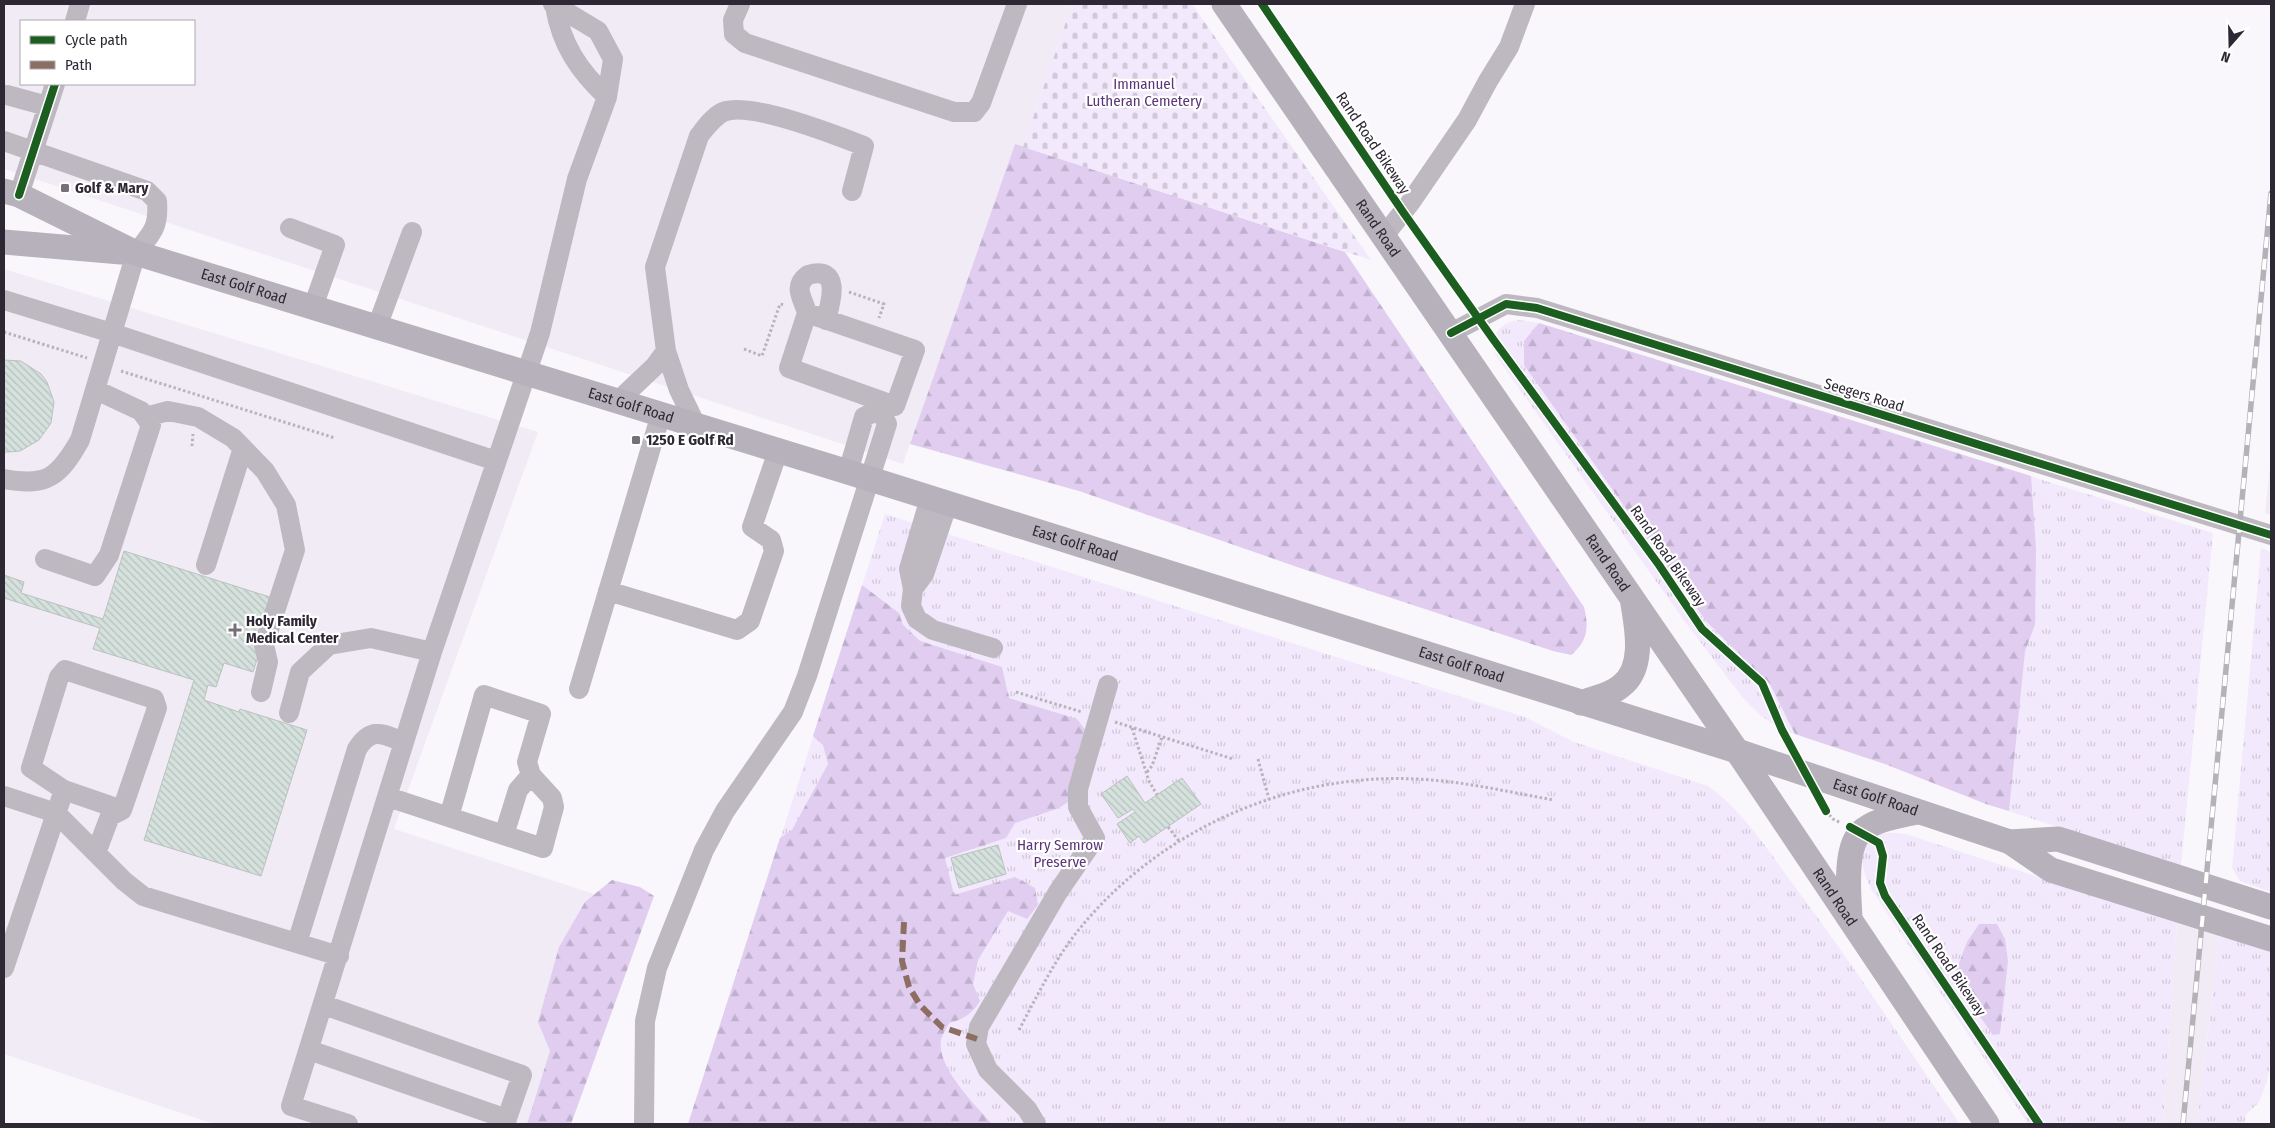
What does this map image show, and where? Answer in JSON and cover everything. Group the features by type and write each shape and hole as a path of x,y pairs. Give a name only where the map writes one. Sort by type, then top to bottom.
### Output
{"main road":[{"name":"Rand Road","path":"1224,4 1737,751 1987,1124"},
{"name":"East Golf Road","path":"11,193 136,253 661,414 1737,751 2010,842 2051,870 2271,939"},
{"name":"East Golf Road","path":"4,242 136,253"},
{"path":"1581,703 1622,686 1632,673 1636,658 1638,636 1633,599"},
{"path":"1850,919 1850,864 1856,829 1886,819 1918,812"},
{"name":"East Golf Road","path":"2010,842 2058,839 2271,907"}],"street":[{"path":"74,20 80,4"},
{"path":"740,4 733,20 734,34 745,43 954,112 974,112 981,103 1018,4"},
{"path":"1383,237 1410,203 1467,120 1509,47 1525,4"},
{"path":"554,5 559,28 568,48 586,78 607,97"},
{"path":"348,1124 291,1106 324,1005 432,652 542,329 578,179 607,97 613,59 598,31 554,5"},
{"path":"11,193 34,150 54,85"},
{"path":"7,95 47,106"},
{"path":"696,425 679,390 666,351 655,267 699,136 711,121 723,112 736,109 759,112 864,146 852,191"},
{"path":"4,140 147,191 158,202 156,229 136,253 80,440 67,464 46,479 26,484 4,479"},
{"path":"290,228 335,245 313,307"},
{"path":"377,326 412,232"},
{"path":"806,313 826,320 915,350 895,406 881,405 789,368 806,313 798,292 800,285 808,275 821,274 827,277 833,289 826,320"},
{"path":"4,300 112,333 496,461"},
{"name":"Seegers Road","path":"1451,333 1506,304 1537,308 2271,535"},
{"path":"618,401 655,366 666,351"},
{"path":"45,559 95,576 109,555 151,426 141,411 96,390"},
{"path":"644,1124 645,1021 657,968 701,858 725,811 793,712 807,676 859,476 887,424 881,405"},
{"path":"146,417 168,411 198,417 233,438 265,471 286,505 295,550 264,645 268,662 261,692"},
{"path":"579,689 661,414"},
{"path":"206,565 243,448"},
{"path":"608,591 737,630 750,621 774,551 771,540 752,528 778,451"},
{"path":"939,501 924,574 912,589 911,606 917,619 933,630 993,648"},
{"path":"289,713 300,672 329,645 371,638 432,652"},
{"path":"96,853 110,816 122,810 156,708 154,699 65,670 59,677 31,768 64,790 122,810"},
{"path":"1036,1124 1027,1109 988,1070 976,1044 979,1027 1058,892 1095,838 1078,807 1078,789 1108,685"},
{"path":"388,796 449,817 543,848 554,807 552,798 531,775 526,762 541,714 484,695 449,817"},
{"path":"298,943 357,749 364,738 371,733 383,734 404,742"},
{"path":"504,835 518,790 531,775"},
{"path":"4,968 40,856 64,790"},
{"path":"4,796 56,813 124,881 143,896 339,956"},
{"path":"309,1050 506,1122 522,1075 324,1005"}],"path":[{"path":"4,332 335,438"},
{"path":"1016,692 1233,759"},
{"path":"1131,727 1149,781 1158,795"},
{"path":"1147,772 1152,766 1162,737"},
{"path":"1258,759 1269,799"},
{"path":"1019,1030 1045,980 1070,941 1103,903 1135,872 1207,824 1269,799 1347,782 1392,779 1430,780 1554,800"},
{"path":"1824,808 1833,819 1856,829"},
{"path":"1168,827 1179,841"}],"shaded area":[{"path":"4,4 1072,4 1023,147 1015,144 903,464 4,169"},
{"name":"Holy Family Medical Center","path":"4,269 538,432 394,829 625,904 545,1124 214,1124 4,1054"},
{"path":"2271,457 2271,515 2265,513"},
{"path":"2177,922 2220,933 2197,1124 2163,1124"}],"green space":[{"name":"Immanuel Lutheran Cemetery","path":"1072,4 1192,4 1371,260 1023,147"},
{"path":"1015,144 1345,252 1584,607 1587,627 1584,639 1577,650 1571,655 1553,651 1297,567 1079,491 910,444"},
{"path":"1519,320 1538,323 2213,533 2181,866 1986,804 1885,764 1782,730 1761,716 1743,698 1685,622 1496,356 1494,342 1497,331 1506,324"},
{"path":"1539,323 2031,476 2036,550 2035,625 2025,651 2009,811 1986,804 1885,764 1795,734 1770,684 1706,621 1524,365 1524,341"},
{"name":"Harry Semrow Preserve","path":"885,514 1525,717 1574,742 1708,786 1732,806 1762,842 1834,940 1960,1124 688,1124"},
{"path":"2261,548 2271,552 2271,892 2240,881 2232,868"},
{"path":"862,585 899,613 903,625 920,641 1002,667 1009,698 1077,719 1086,731 1068,802 1059,808 1015,823 1006,838 945,858 954,895 1015,877 1035,888 1038,905 1027,919 1008,911 978,960 973,984 980,1001 967,1015 949,1023 941,1040 941,1051 951,1074 992,1124 688,1124 780,838 792,830 828,764 823,745 813,736"},
{"path":"1888,833 1906,834 2177,922 2163,1124 2028,1124 1871,889 1862,862 1864,847 1877,836"},
{"path":"612,880 640,887 654,896 571,1124 527,1124 550,1051 538,1022 559,947 585,902"},
{"path":"1979,924 1997,924 2005,939 2008,961 2000,1034 1993,1035 1953,979 1967,942"},
{"path":"2220,933 2271,950 2271,1058 2267,1082 2259,1102 2246,1115 2244,1124 2197,1124"}],"building":[{"path":"4,360 21,361 41,374 47,382 54,402 51,423 39,440 20,451 4,452"},
{"path":"124,551 276,599 253,672 224,663 216,687 208,685 204,700 239,712 240,709 307,730 261,876 144,840 194,680 93,649 100,628 4,598 4,575 24,582 21,593 103,619"},
{"path":"1127,776 1145,803 1182,778 1201,804 1144,843 1139,836 1130,843 1117,824 1135,812 1133,809 1118,818 1101,794"},
{"path":"998,845 1006,874 959,888 951,858"}],"railway":[{"path":"2183,1124 2271,193"}],"marked path":[{"path":"904,922 902,961 909,987 920,1005 942,1027 977,1039"}],"cycle path":[{"name":"Rand Road Bikeway","path":"1262,4 1403,212 1493,339 1659,565 1702,629 1762,683 1782,730 1826,811"},
{"path":"19,195 55,85"},
{"path":"1451,333 1506,304 1537,308 2271,535"},
{"name":"Rand Road Bikeway","path":"1850,827 1879,843 1883,856 1880,883 1885,896 2039,1124"}],"place":[{"name":"Golf & Mary","path":"65,188"},
{"name":"1250 E Golf Rd","path":"636,440"},
{"name":"Holy Family Medical Center","path":"235,630"}]}
